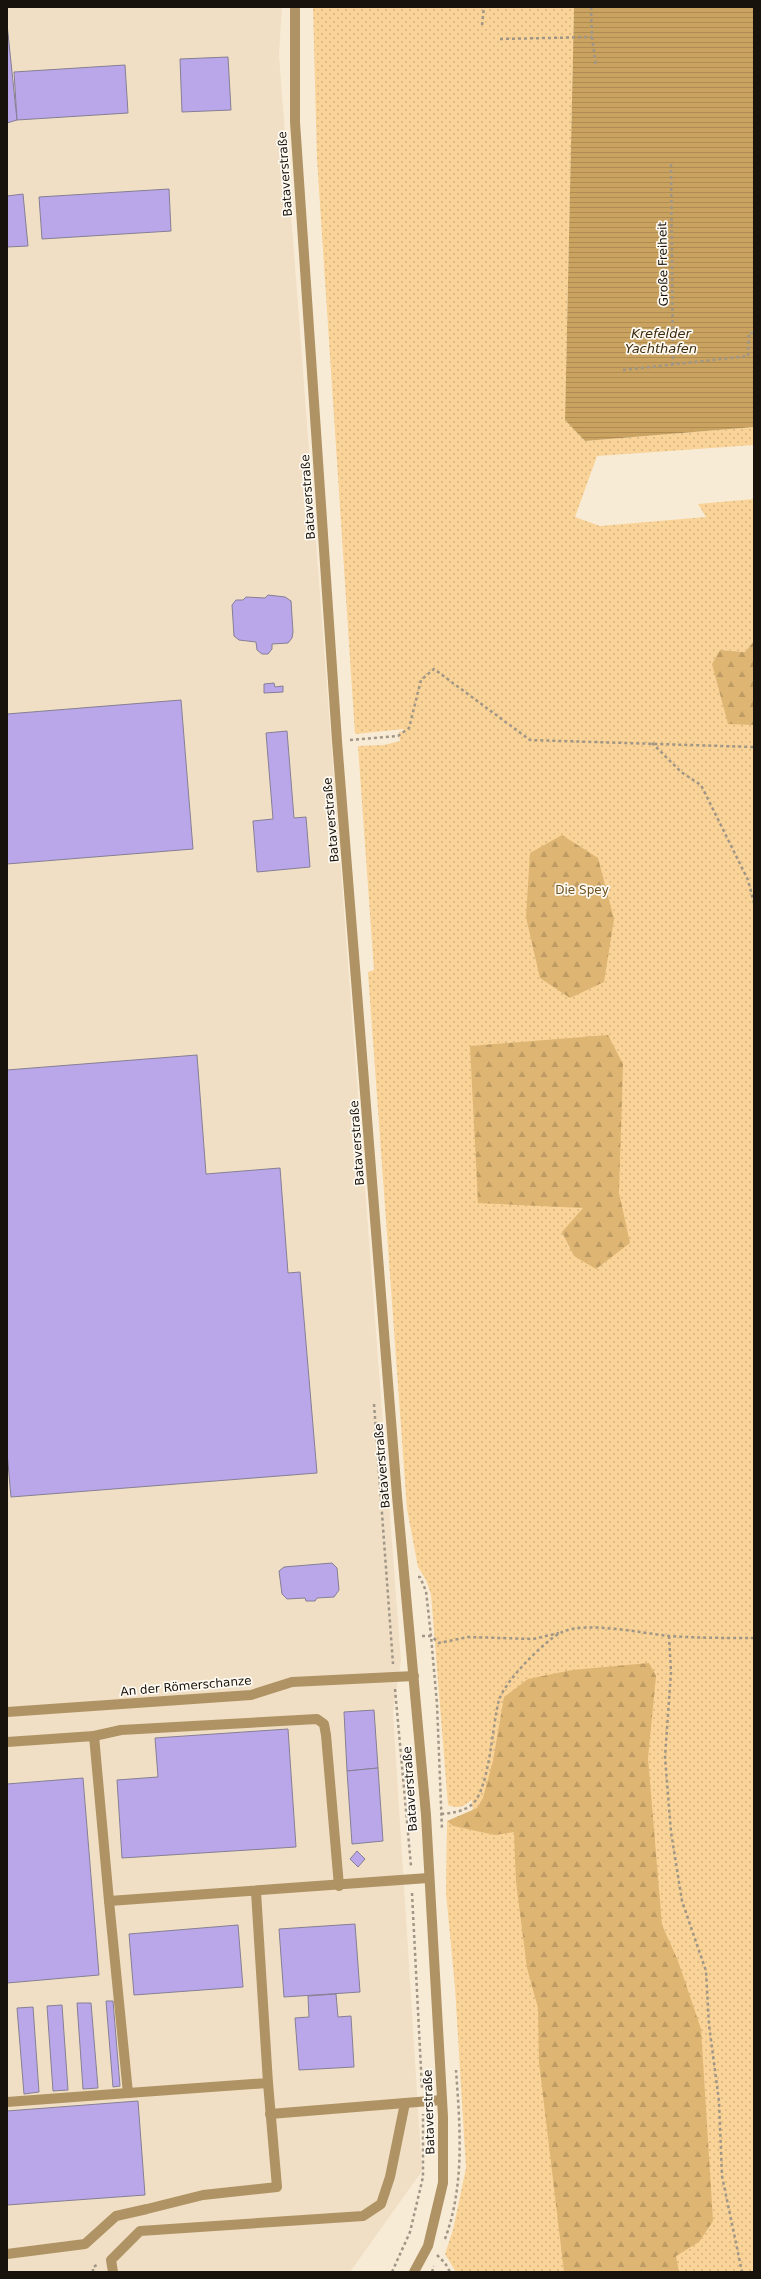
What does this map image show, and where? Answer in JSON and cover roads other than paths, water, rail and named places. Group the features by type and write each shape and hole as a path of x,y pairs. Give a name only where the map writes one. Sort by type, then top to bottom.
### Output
{"street":[{"name":"Bataverstraße","path":"295,7 295,122 337,741 397,1496 406,1577 426,1815 428,1878 442,2100 444,2182 428,2246 414,2272"},
{"name":"An der Römerschanze","path":"7,1712 251,1695 292,1682 414,1676"},
{"path":"7,1742 94,1736 121,1730 317,1719 324,1724 326,1735 339,1886"},
{"path":"94,1736 128,2093"},
{"path":"110,1902 339,1886 428,1878"},
{"path":"7,2254 86,2244 116,2216 139,2210 203,2195 277,2187 270,2114 256,1892"},
{"path":"7,2102 268,2083"},
{"path":"270,2114 442,2100"},
{"path":"113,2272 111,2260 140,2231 362,2216 381,2204 390,2177 405,2103"}],"water":[{"name":"Krefelder Yachthafen","path":"574,7 754,7 754,427 585,441 565,420"}],"park label":[{"name":"Die Spey","path":"582,890"}]}
